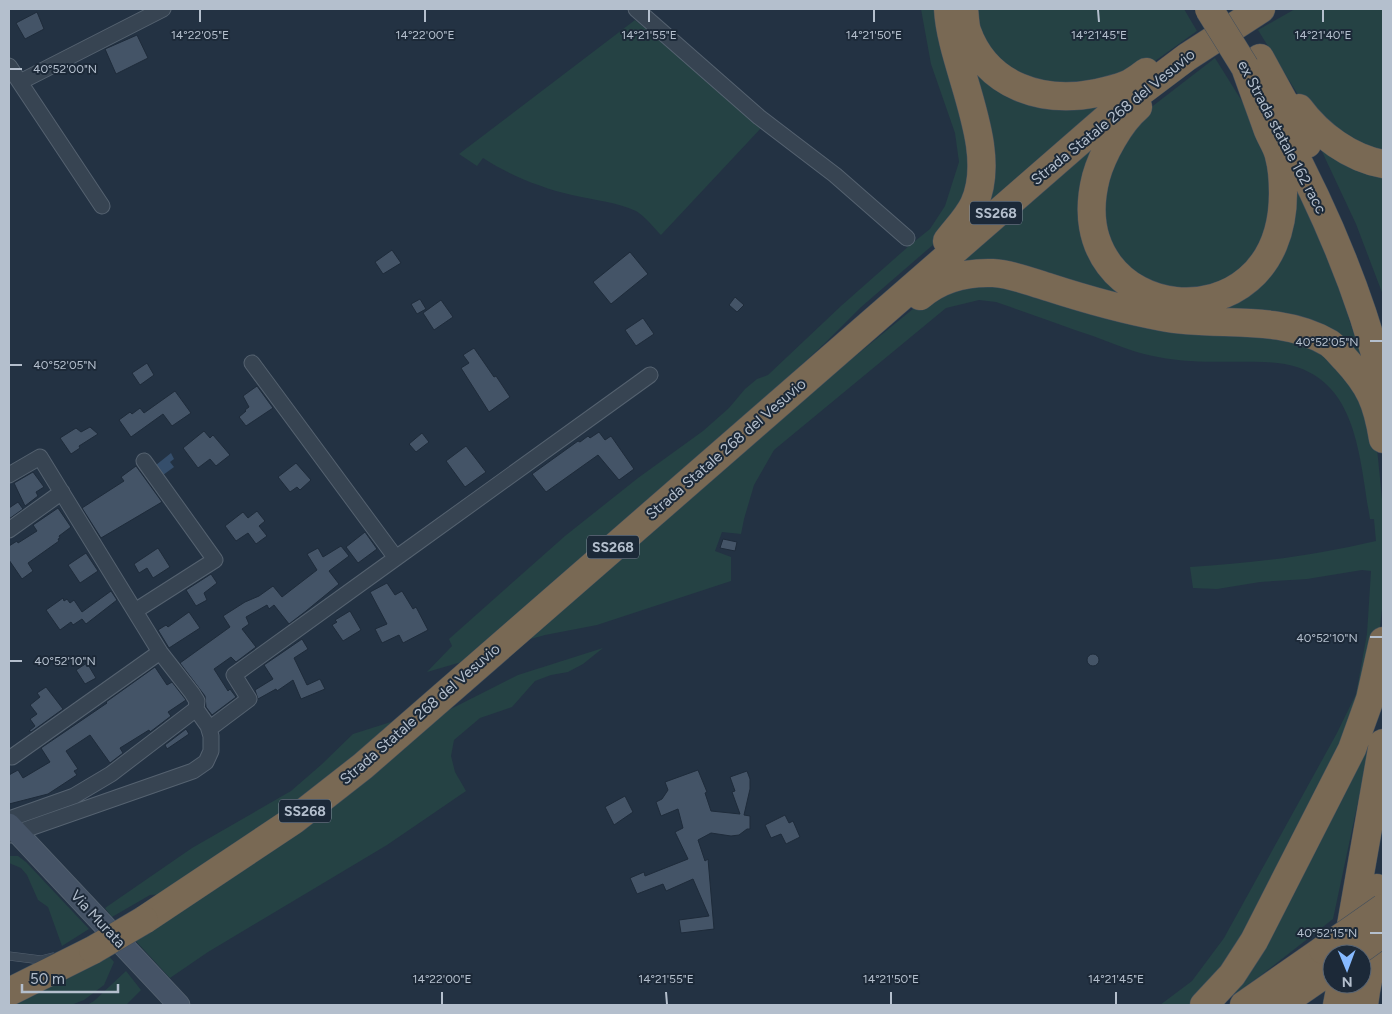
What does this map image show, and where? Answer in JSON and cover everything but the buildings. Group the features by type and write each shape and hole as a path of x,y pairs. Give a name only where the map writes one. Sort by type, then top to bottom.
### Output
{"highway":[{"path":"845,345 882,303 946,242 974,204 982,178 980,146 972,107 954,47 948,9"},
{"path":"964,9 967,30 978,54 1000,77 1025,90 1052,96 1082,96 1130,83 1150,69 1204,45 1251,10"},
{"name":"ex Strada statale 162 racc","path":"1209,9 1252,63 1330,186 1355,246 1383,322"},
{"name":"ex Strada statale 162 racc","path":"1251,10 1252,63 1345,262 1361,307 1383,384"},
{"path":"1204,45 1182,74 1132,112 1124,122 1100,163 1092,190 1091,211 1100,250 1118,276 1138,290 1162,300 1186,302 1209,300 1244,284 1258,271 1276,242 1282,224 1284,192 1279,155 1269,132 1252,63"},
{"name":"Strada Statale 268 del Vesuvio","path":"9,992 93,950 166,906 294,820 363,766 1103,121 1204,45"},
{"path":"1252,63 1321,132 1344,150 1373,163 1383,164"},
{"path":"813,373 860,342 928,289 945,279 966,274 994,273 1013,276 1162,318 1268,324 1310,334 1331,344 1360,375 1374,398 1383,439"},
{"path":"1204,1005 1232,975 1254,941 1352,749 1370,699 1383,640"},
{"path":"1364,1005 1380,924 1373,894 1383,743"},
{"path":"1365,944 1373,894 1383,851"},
{"path":"1345,944 1373,894"},
{"path":"1368,944 1383,933"},
{"path":"1244,1005 1322,976"},
{"path":"1282,1005 1322,978"}],"street":[{"path":"20,82 163,9"},
{"path":"636,9 759,117 835,175 907,238"},
{"path":"9,66 102,206"},
{"path":"252,363 396,558"},
{"path":"209,729 249,699 234,675 650,375"},
{"path":"9,475 40,457 160,652 197,701 196,709 209,729 211,736 211,751 206,762 193,771 11,828"},
{"path":"135,611 215,560 144,461"},
{"path":"9,530 62,492"},
{"path":"12,758 160,652"},
{"path":"11,828 74,796 111,774 196,709"},
{"name":"Via Murata","path":"11,828 179,1005"}],"lane":[{"path":"9,956 41,960 60,955"}],"green space":[{"path":"921,9 935,9 969,135 966,197 942,237 860,308 756,407 465,661 427,672 452,646 449,639 565,536 638,478 703,431 729,408 745,389 757,379 768,375 841,306 930,229 945,206 959,162 955,133 931,64"},
{"path":"954,9 983,72 1107,99 975,218"},
{"path":"969,9 1184,9 1197,31 1141,71 1072,91 998,66"},
{"path":"1295,9 1383,9 1383,159 1305,106 1258,30"},
{"path":"635,20 762,127 661,235 643,216 629,208 549,189 504,170 483,158 477,166 459,154"},
{"path":"1215,58 1265,138 1276,218 1234,282 1171,293 1117,261 1097,200 1132,122"},
{"path":"1104,135 1084,172 1080,214 1121,286 1247,293 1291,177 1332,267 1365,368 1246,317 953,265"},
{"path":"1318,143 1383,174 1383,295 1356,224"},
{"path":"980,283 1309,341 1349,375 1376,438 1383,509 1383,601 1378,644 1364,696 1244,942 1193,1005 1160,1005 1192,981 1224,938 1337,733 1356,694 1367,634 1371,571 1362,570 1307,579 1260,582 1217,589 1193,588 1190,567 1283,558 1376,541 1374,519 1370,519 1356,439 1347,415 1335,394 1318,378 1295,366 1264,362 1197,361 1149,355 996,302 979,300 946,308 774,450 754,485 741,534 722,532 715,551 731,557 731,581 597,625 523,641 772,424 919,304"},
{"path":"603,648 583,664 568,672 551,675 535,681 512,707 480,718 454,740 451,756 455,772 466,791 387,845 208,952 170,978 134,939 429,720 518,675"},
{"path":"1378,708 1333,919 1260,976 1219,1005"},
{"path":"394,721 353,760 283,815 165,894 150,895 112,917 105,908 192,848 291,791 353,734"},
{"path":"9,856 18,856 26,862 89,929 62,946 48,907 38,900 27,875 21,868 9,863"},
{"path":"106,953 114,962 104,985 84,1000 71,1005 9,1005"},
{"path":"126,971 141,990 126,1005 87,1005 94,1001"}],"water":[{"path":"171,453 174,459 170,462 174,467 163,475 156,465"}]}
